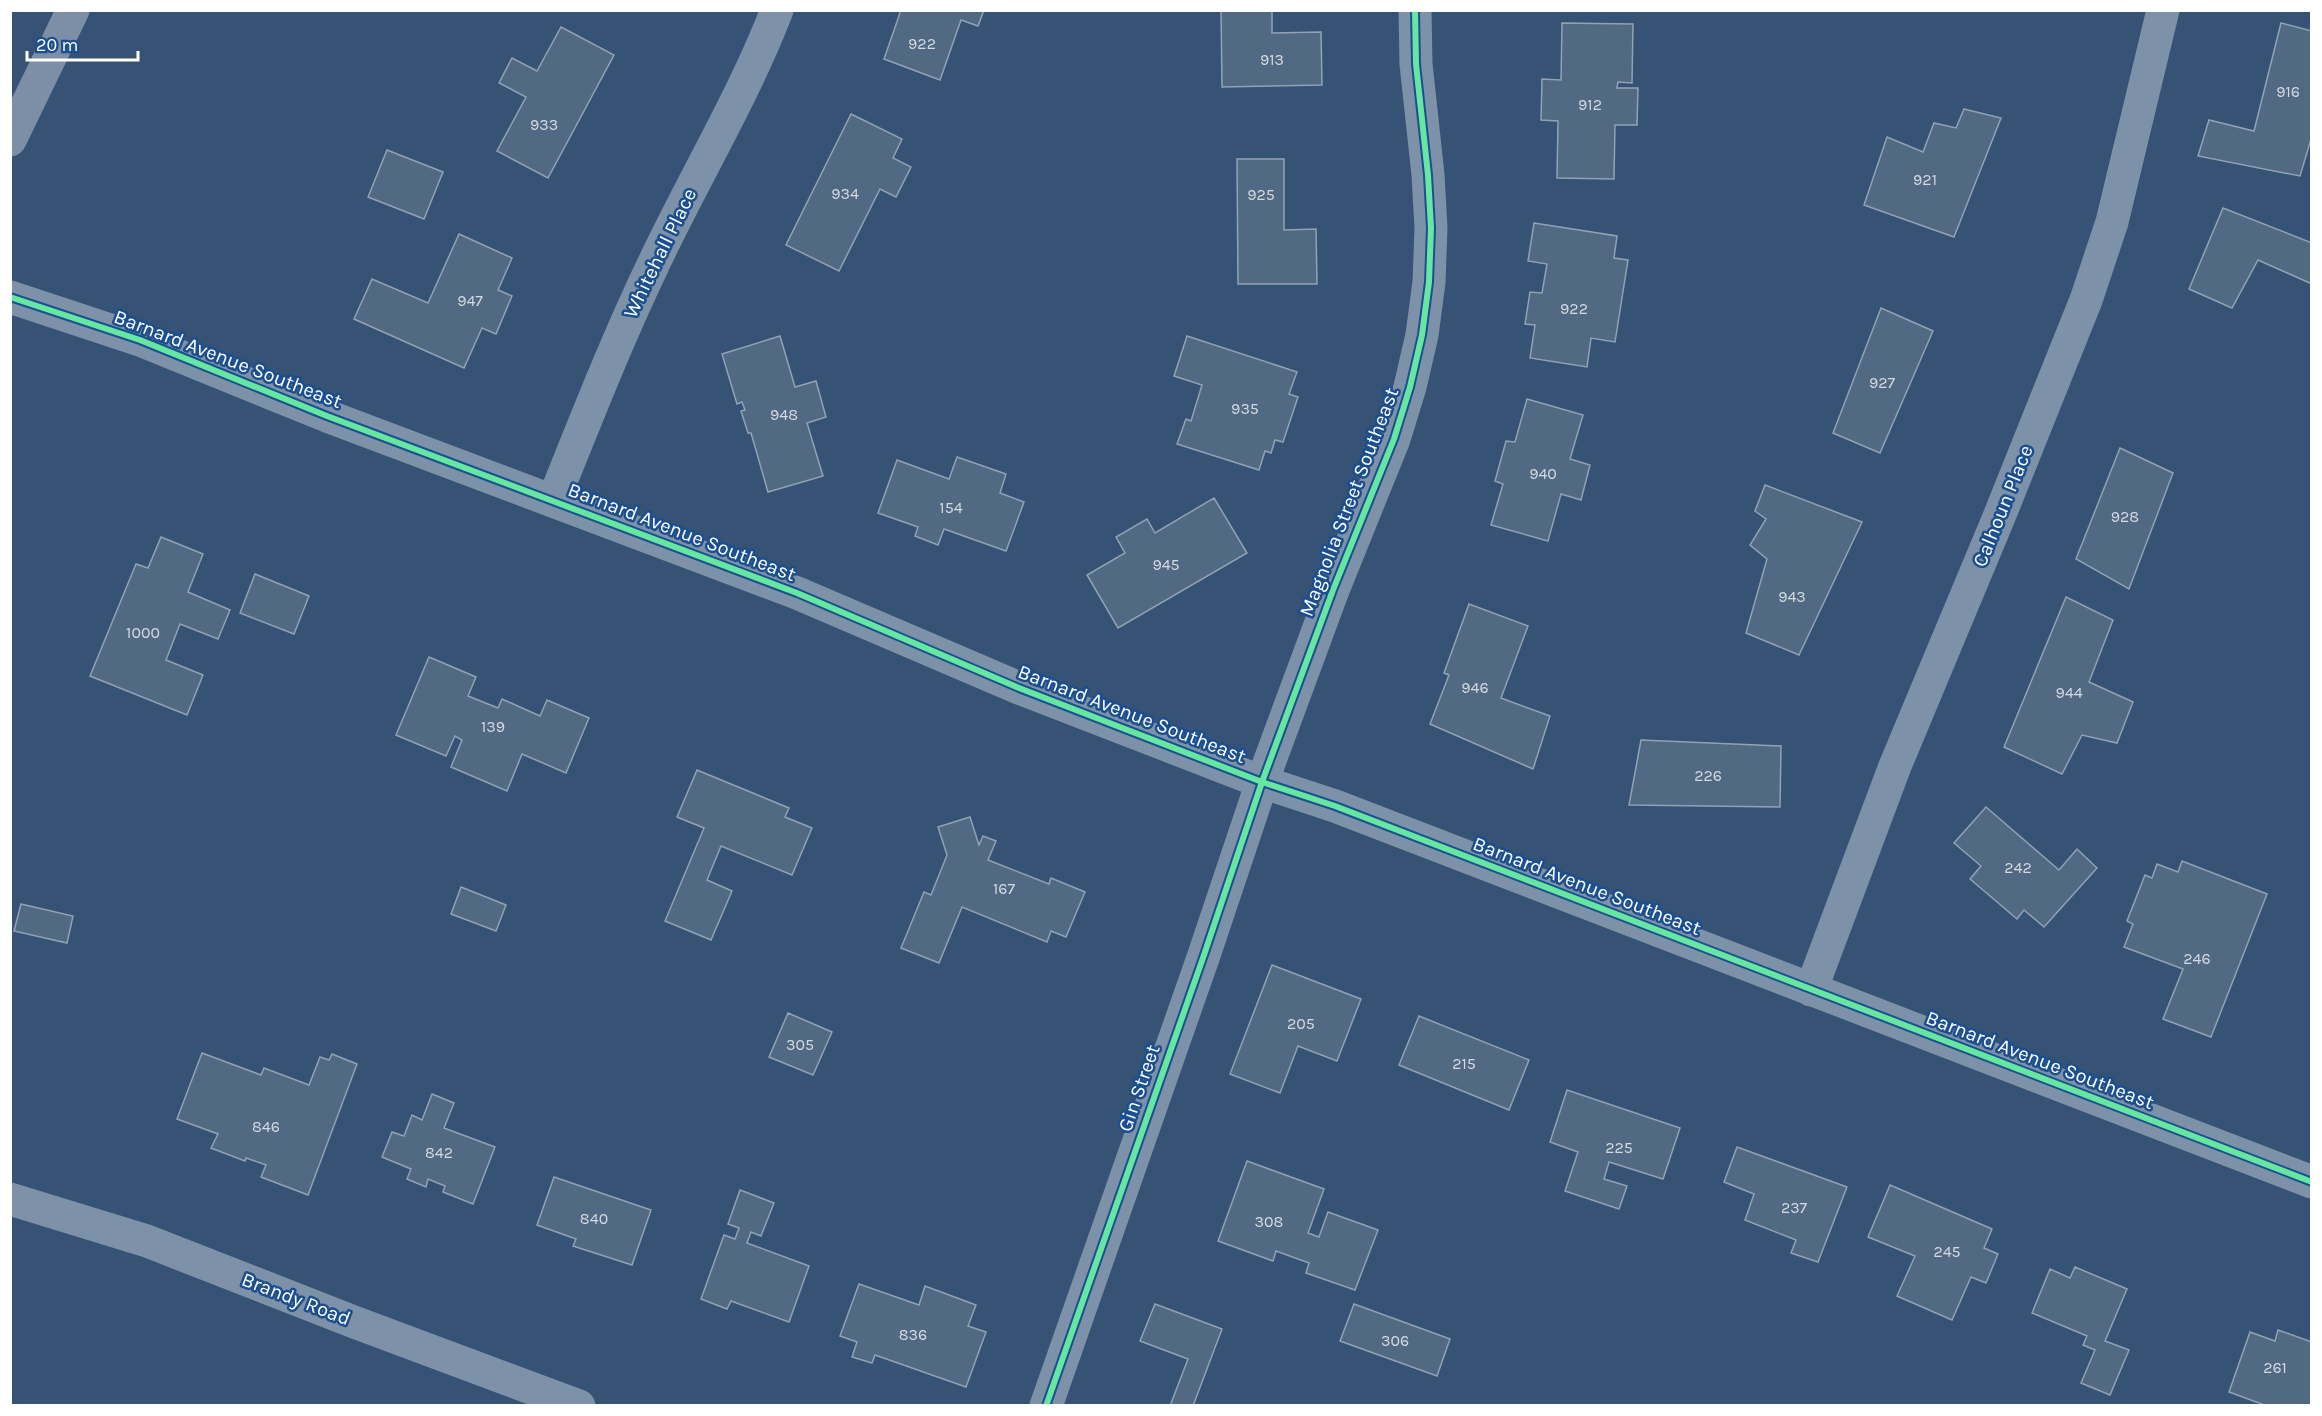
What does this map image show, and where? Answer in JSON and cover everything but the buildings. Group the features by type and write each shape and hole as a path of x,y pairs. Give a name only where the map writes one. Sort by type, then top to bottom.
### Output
{"main road":[{"path":"10,140 73,10"}],"street":[{"name":"Whitehall Place","path":"553,501 601,382 652,266 738,96 777,10"},
{"name":"Magnolia Street Southeast","path":"1262,782 1333,590 1394,439 1410,387 1422,335 1429,282 1431,228 1428,175 1416,64 1415,10"},
{"name":"Calhoun Place","path":"1810,990 1895,766 2086,300 2112,222 2163,10"},
{"name":"Barnard Avenue Southeast","path":"10,297 140,340 327,416 797,593 1019,688 1262,782 1335,806 2312,1182"},
{"name":"Gin Street","path":"1046,1406 1262,782"},
{"name":"Brandy Road","path":"10,1199 147,1241 354,1322 579,1406"}],"cycle path":[{"path":"1046,1406 1262,782 1333,590 1394,439 1410,387 1422,335 1429,282 1431,228 1428,175 1416,64 1415,10"},
{"path":"10,297 140,340 327,416 797,593 1019,688 1262,782 1335,806 2312,1182"}]}
